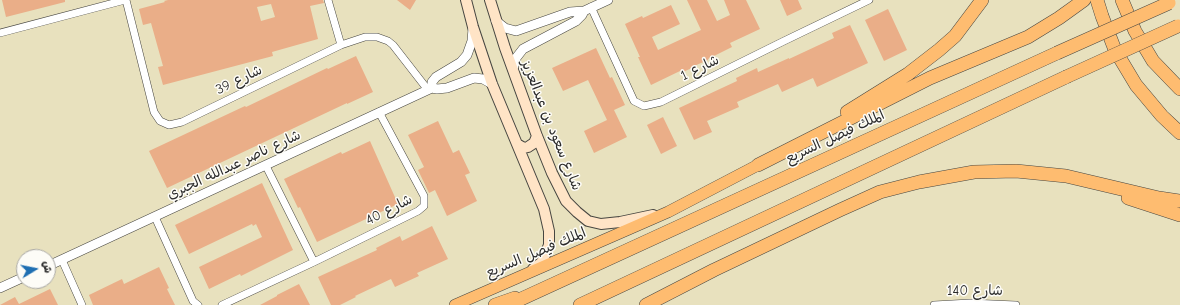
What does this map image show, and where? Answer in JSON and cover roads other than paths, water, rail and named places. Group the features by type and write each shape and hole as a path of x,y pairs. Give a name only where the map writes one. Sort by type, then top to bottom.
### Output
{"highway":[{"path":"758,165 908,74 955,36 982,0"},
{"path":"758,165 930,78 1028,38 1084,0"},
{"path":"1097,0 1115,50 1136,85 1162,116 1180,133"},
{"path":"1122,0 1134,31 1153,61 1180,89"},
{"name":"الملك فيصل السريع","path":"508,305 1057,53 1173,2"},
{"path":"580,305 1179,26"},
{"path":"646,305 791,232 852,204 880,192 919,182 974,172 1016,171 1066,176 1159,198 1180,201"},
{"path":"1066,176 1180,215"},
{"path":"495,305 540,290"}],"main road":[{"path":"466,0 473,27 492,84 544,209 549,231 549,245 542,262 529,273"},
{"name":"شارع سعود بن عبدالعزيز","path":"490,0 537,136 552,173 566,201 588,220 601,224 620,222 668,212"},
{"path":"517,144 524,148 531,146 534,144 537,136"},
{"name":"الملك فيصل السريع","path":"456,305 668,212 758,165"}],"street":[{"path":"0,33 125,0"},
{"name":"شارع 39","path":"125,0 154,112 160,121 169,125 182,122 341,45 371,36 388,41 430,89"},
{"path":"328,0 341,45"},
{"path":"496,21 505,28 516,31 570,12 588,9 608,0"},
{"name":"شارع 1","path":"588,9 634,101 644,106 661,102 870,0"},
{"path":"513,69 516,58 523,49 576,21 588,9"},
{"path":"430,89 432,82 436,77 461,62 467,56 472,41 473,27"},
{"name":"شارع ناصر عبدالله الجبري","path":"56,263 430,89 447,88 474,78 483,79 492,84"},
{"name":"شارع 40","path":"222,305 314,262 418,211 424,206 424,196 379,112"},
{"path":"266,166 314,262"},
{"path":"155,217 193,301 198,305"},
{"path":"62,260 82,305"},
{"path":"0,288 16,281"},
{"name":"شارع 140","path":"934,305 970,303 1016,305"}]}
